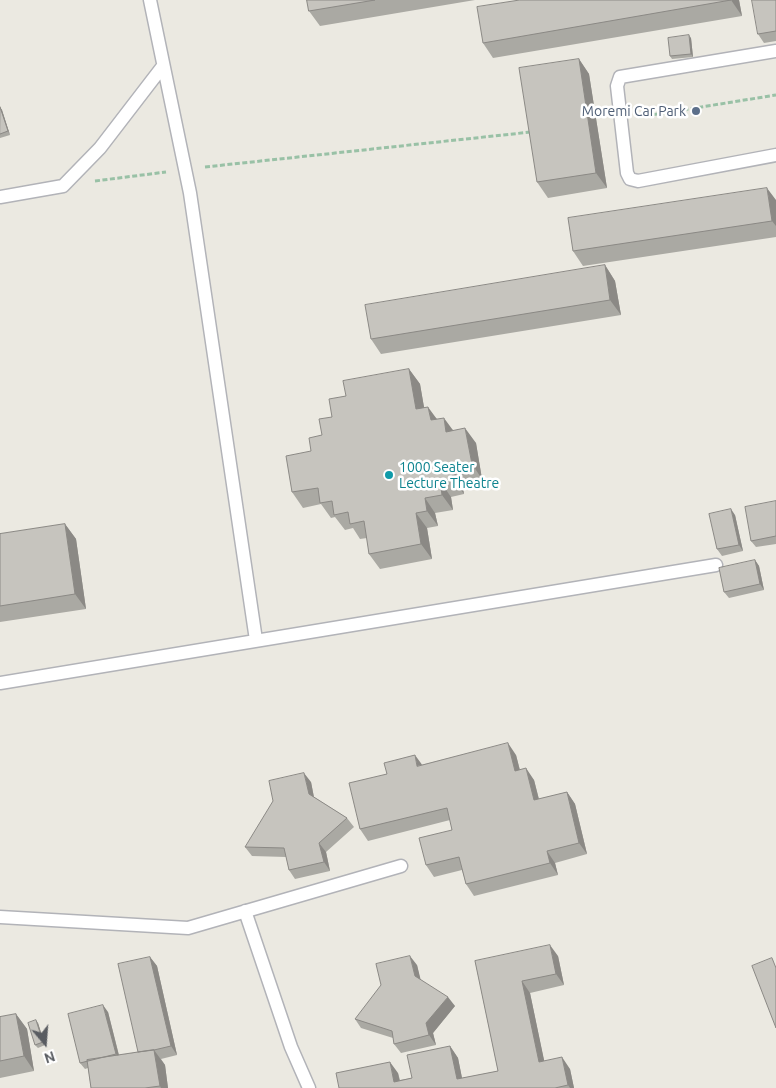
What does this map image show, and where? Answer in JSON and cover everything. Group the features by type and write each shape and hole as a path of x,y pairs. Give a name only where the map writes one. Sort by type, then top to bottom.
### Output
{"lane":[{"path":"150,0 191,203 256,640"},
{"path":"776,51 620,77 617,86 627,173 630,179 638,181 776,155"},
{"path":"0,198 63,186 100,148 163,66"},
{"path":"0,683 716,565"},
{"path":"0,917 188,928 401,866"},
{"path":"245,911 291,1047 309,1088"}],"path":[{"path":"621,120 776,95"},
{"path":"63,186 184,169 537,131"}],"building":[{"path":"307,0 375,0 309,11"},
{"path":"520,0 731,0 483,43 477,7"},
{"path":"752,0 776,0 776,31 758,34"},
{"path":"689,35 691,54 670,56 668,38"},
{"path":"579,59 596,173 537,182 519,68"},
{"path":"0,107 8,131 0,134"},
{"path":"767,188 772,221 573,251 568,218"},
{"path":"605,265 610,300 371,339 365,305"},
{"name":"1000 Seater Lecture Theatre","path":"409,369 416,409 428,407 431,420 444,418 446,432 465,428 472,464 451,468 453,479 440,481 442,495 425,498 427,511 416,513 421,544 369,554 364,521 350,524 348,512 334,515 332,501 320,503 318,488 292,492 286,456 311,451 309,438 322,435 319,419 332,417 329,399 346,396 343,381"},
{"path":"776,501 776,536 751,541 745,507"},
{"path":"731,509 739,545 717,549 709,514"},
{"path":"65,524 75,594 0,606 0,534"},
{"path":"755,560 760,584 724,592 719,568"},
{"path":"508,743 515,771 526,768 534,800 567,792 579,843 547,851 550,863 466,884 459,857 426,865 419,838 452,830 447,808 360,829 349,783 387,774 384,763 415,755 417,766"},
{"path":"304,773 309,794 347,818 319,843 324,862 289,870 284,848 245,847 273,801 269,781"},
{"path":"550,945 556,974 522,981 539,1062 562,1057 568,1085 555,1088 339,1088 336,1073 390,1062 394,1082 412,1078 407,1055 450,1046 457,1079 498,1071 475,961"},
{"path":"410,956 415,976 448,997 426,1023 429,1035 394,1044 392,1031 355,1019 381,985 376,964"},
{"path":"150,957 171,1046 138,1052 118,964"},
{"path":"772,958 776,968 776,1028 752,966"},
{"path":"103,1005 116,1054 80,1063 68,1014"},
{"path":"16,1014 24,1056 0,1061 0,1017"},
{"path":"36,1020 43,1042 35,1045 28,1023"},
{"path":"154,1050 160,1086 145,1088 91,1088 87,1060"}],"place":[{"name":"Moremi Car Park","path":"696,111"},
{"name":"1000 Seater Lecture Theatre","path":"389,475"}]}
